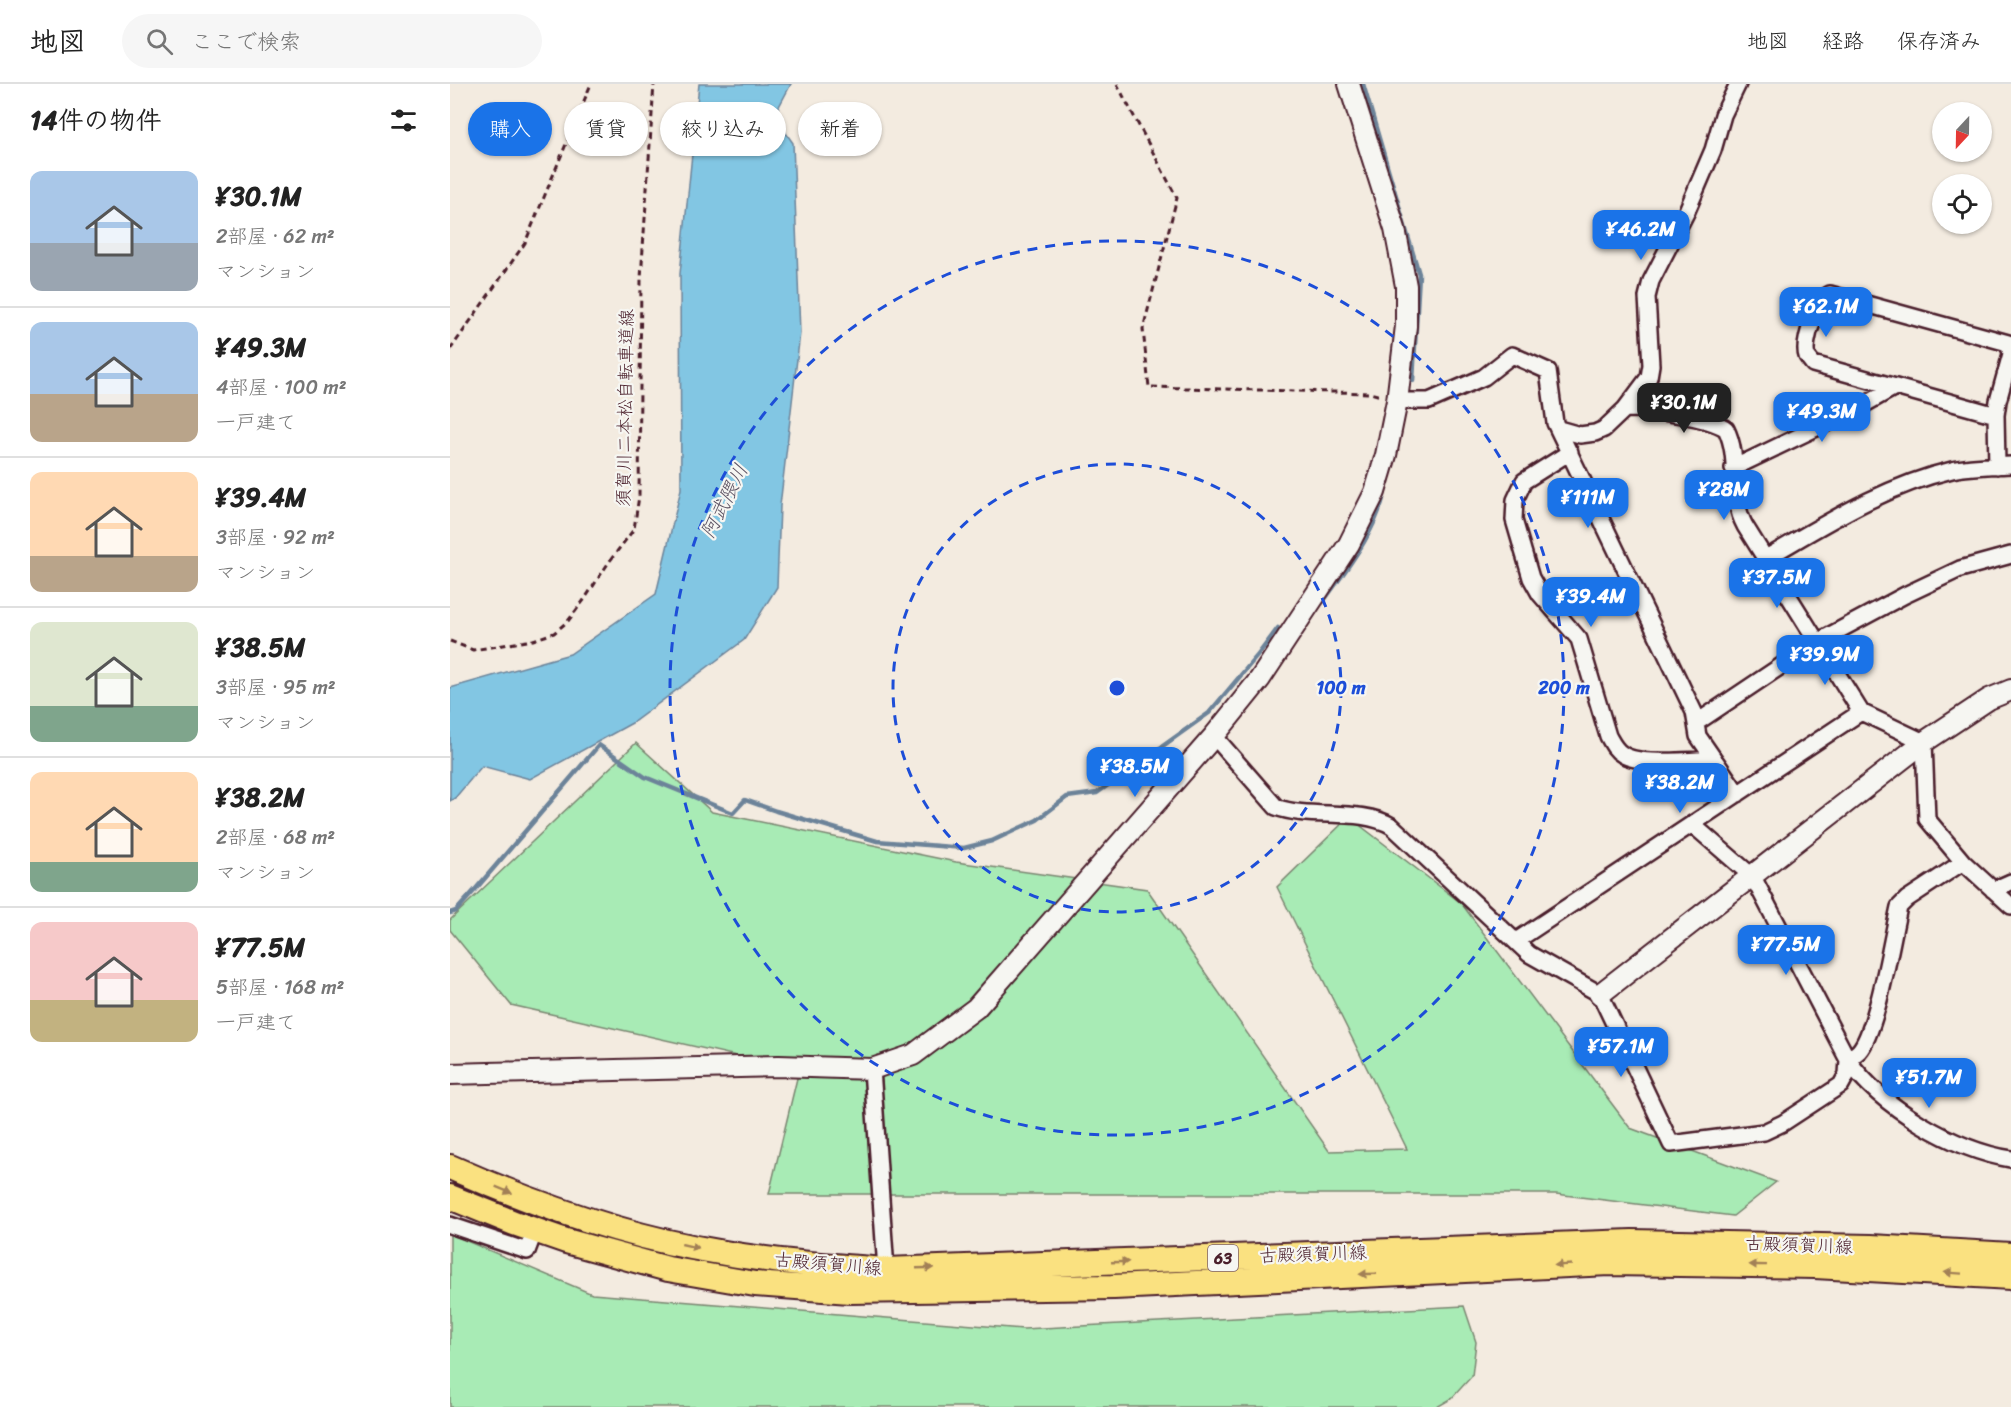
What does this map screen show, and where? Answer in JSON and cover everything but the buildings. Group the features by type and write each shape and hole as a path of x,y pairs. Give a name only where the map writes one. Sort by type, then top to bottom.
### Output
{"main road":[{"name":"古殿須賀川線","path":"450,1167 546,1207 656,1239 728,1254 886,1270 1632,1242 1871,1246 2011,1255"},
{"name":"古殿須賀川線","path":"450,1197 535,1230 620,1257 701,1276 755,1284 850,1291 1114,1287 1609,1263 1815,1266 2011,1277"}],"street":[{"path":"450,1074 779,1066 872,1069 913,1056 976,1008 1214,736 1260,679 1349,544 1375,492 1386,455 1397,401 1406,326 1406,286 1395,229 1349,84"},
{"path":"1559,429 1580,435 1604,429 1625,409 1641,389 1650,371 1647,297 1651,280 1686,213 1713,150 1723,115 1738,84"},
{"path":"1766,558 1853,509 1900,486 1954,469 2004,466 1996,415 2011,354 2008,344 1830,294 1826,296 1821,301 1812,325 1807,356 1813,364 1996,415"},
{"path":"1397,401 1430,401 1484,377 1512,355 1548,371 1555,423 1694,712 1698,736 1738,794"},
{"path":"1733,468 1856,409 1895,387"},
{"path":"1625,409 1643,409 1722,426 1729,434 1736,506 1740,515 1861,712 1924,742"},
{"path":"1570,452 1524,481 1515,500 1514,520 1531,578 1540,594 1579,639 1608,736 1615,748 1623,755 1637,761 1714,759"},
{"path":"1696,723 1817,642 1905,595 1960,569 2011,555"},
{"path":"1600,994 1924,742 1989,699 2011,690"},
{"path":"1516,941 1861,712"},
{"path":"1214,736 1276,807 1290,812 1323,813 1382,820 1392,826 1529,954 1600,994 1671,1144 1764,1132 1783,1123 1841,1085 1847,1074 1848,1060 1863,1045 1874,1017 1899,908 1907,899 1962,862"},
{"path":"1924,742 1927,819 1962,862 2011,906"},
{"path":"1693,825 1753,877 1848,1060 1857,1073 1892,1105 1924,1126 1976,1149 2011,1159"},
{"path":"1994,890 2011,882"},
{"path":"872,1069 886,1270"},
{"path":"450,1225 527,1251 535,1230"}],"path":[{"path":"450,350 525,243 591,84"},
{"name":"須賀川二本松自転車道線","path":"450,641 473,650 533,640 554,633 568,621 634,529 639,496 640,278 654,84"},
{"path":"1116,84 1177,198 1143,329 1149,387 1370,393 1397,401"}],"green space":[{"path":"636,743 712,812 956,862 1147,889 1329,1151 1407,1149 1277,887 1349,817 1461,903 1630,1128 1776,1182 1733,1216 1556,1194 769,1194 799,1070 511,1005 450,930 450,920"},
{"path":"450,1234 592,1294 1023,1329 1464,1306 1476,1342 1472,1376 1451,1399 1437,1407 450,1407"}],"water":[{"path":"699,84 791,84 781,102 697,102"},
{"name":"阿武隈川","path":"786,133 793,143 800,333 780,506 777,587 744,640 632,723 530,779 482,766 450,801 450,688 570,654 656,594 681,489 680,274 692,156 786,156"}],"waterway":[{"path":"1363,84 1419,274 1413,381"},
{"path":"1323,602 1368,535 1385,491"},
{"path":"450,913 456,911 474,891 599,745 645,777 733,813 745,800 877,841 964,848 992,841 1037,820 1067,797 1097,793 1209,713 1278,628"}]}
